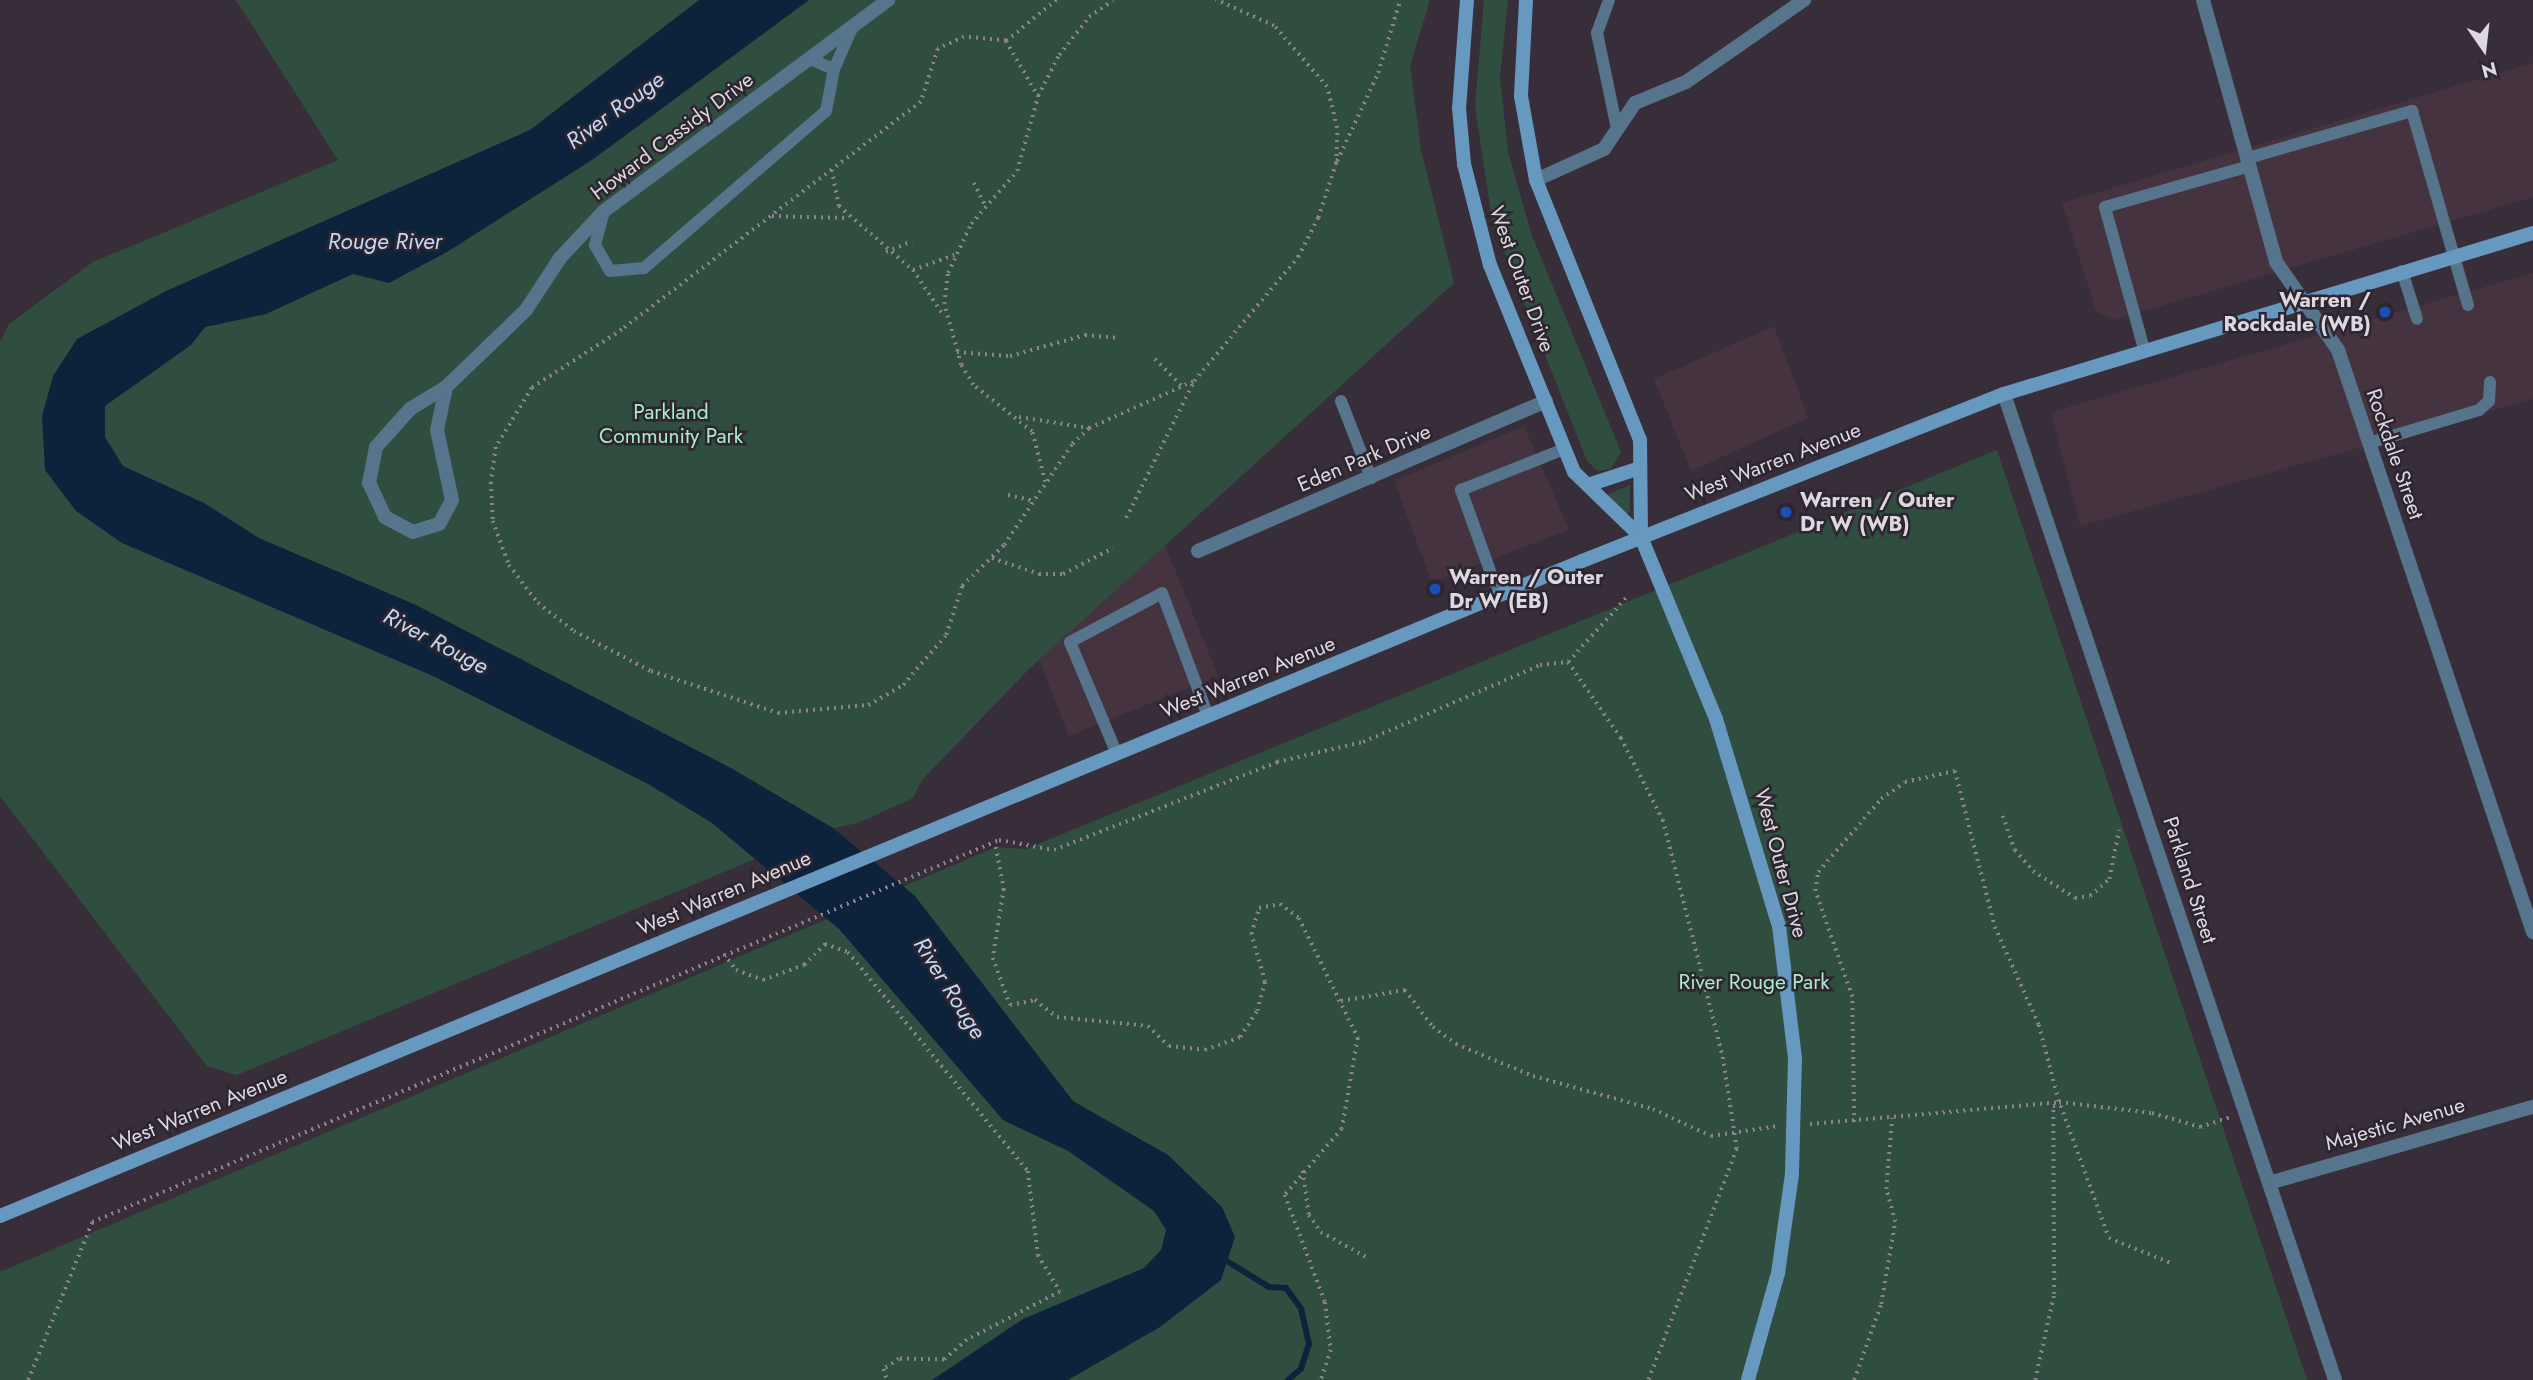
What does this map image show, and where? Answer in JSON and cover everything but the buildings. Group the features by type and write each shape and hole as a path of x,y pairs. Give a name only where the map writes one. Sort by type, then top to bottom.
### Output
{"main road":[{"name":"West Outer Drive","path":"1467,0 1459,108 1464,164 1490,265 1564,449 1588,485 1641,537"},
{"name":"West Outer Drive","path":"1526,0 1521,96 1535,180 1640,440 1641,537 1742,798 1779,926 1789,988 1793,1174 1778,1273 1748,1380"},
{"name":"West Warren Avenue","path":"0,1216 1641,537 2004,394 2306,299 2533,233"},
{"path":"1588,485 1640,468"}],"street":[{"name":"Howard Cassidy Drive","path":"446,387 437,429 452,500 439,524 412,532 384,517 369,483 376,447 410,409 446,387 526,310 559,258 604,211 888,0"},
{"path":"1535,180 1604,149 1635,103 1686,82 1804,0"},
{"name":"Rockdale Street","path":"2203,0 2276,262 2306,299 2338,350 2533,932"},
{"name":"Parkland Street","path":"2004,394 2334,1380"},
{"name":"Eden Park Drive","path":"1198,551 1546,401"},
{"name":"Majestic Avenue","path":"2269,1182 2533,1107"}],"lane":[{"path":"1609,0 1597,33 1617,129"},
{"path":"604,211 595,245 610,271 644,268 826,111 834,69 853,26"},
{"path":"810,59 834,69"},
{"path":"2144,349 2105,207 2412,111 2468,305"},
{"path":"2402,271 2417,319"},
{"path":"2369,443 2479,410 2489,401 2490,382"},
{"path":"1342,401 1371,478"},
{"path":"1499,596 1461,490 1564,449"},
{"path":"1117,754 1070,642 1162,593 1208,716"}],"path":[{"path":"1056,0 1006,41 964,37 938,50 921,102 622,330 556,369 512,415 496,447 491,482 493,521 509,565 538,603 574,631 651,671 778,713 823,713 868,705 903,685 946,635 962,586 991,558 1089,428 1194,381"},
{"path":"947,321 954,255 1017,171 1038,96 1082,27 1113,0"},
{"path":"1216,0 1274,26 1327,87 1337,128 1336,163"},
{"path":"1126,519 1194,381 1298,257 1336,163 1378,74 1400,0"},
{"path":"1006,41 1038,96"},
{"path":"832,169 839,206 886,252 913,270 947,321 956,351 973,385 1016,416 1042,454 1045,484"},
{"path":"974,183 987,208"},
{"path":"771,216 850,218"},
{"path":"886,252 912,241"},
{"path":"913,270 954,255"},
{"path":"956,351 1010,356 1085,335 1119,338"},
{"path":"1156,359 1182,386"},
{"path":"1016,416 1089,428"},
{"path":"1008,495 1035,501"},
{"path":"991,558 1039,575 1063,573 1113,548"},
{"path":"29,1380 92,1222 762,937 999,840 1054,850 1277,762 1363,742 1540,665 1568,662 1626,598"},
{"path":"1568,662 1621,738 1663,820 1723,1057 1737,1149 1649,1380"},
{"path":"1854,1122 1853,997 1815,891 1818,872 1881,799 1905,782 1955,771 1995,927 2039,1025 2059,1102 2109,1238 2171,1264"},
{"path":"2003,816 2015,850 2033,872 2075,898 2090,896 2109,878 2119,830"},
{"path":"996,847 1004,889 993,958 1010,1005 1035,1000 1057,1017 1148,1026 1169,1046 1205,1050 1240,1037 1257,1012 1265,982 1251,934 1259,908 1280,904 1299,918 1358,1038 1342,1129 1303,1169 1285,1195 1325,1302 1331,1350 1321,1380"},
{"path":"724,954 736,970 763,980 804,965 825,944 848,952 1028,1171 1038,1255 1060,1292 967,1340 944,1360 899,1359 884,1369 887,1380"},
{"path":"2035,1380 2054,1294 2053,1106 2059,1102"},
{"path":"1854,1380 1881,1304 1895,1222 1886,1189 1892,1118"},
{"path":"1303,1169 1303,1194 1321,1232 1366,1257"}],"shaded area":[{"path":"2533,63 2533,197 2113,320 2096,311 2062,203"},
{"path":"2533,273 2533,399 2080,526 2051,412"},
{"path":"1774,326 1808,418 1691,471 1654,379"},
{"path":"1524,426 1569,530 1432,582 1394,481"},
{"path":"1165,545 1218,676 1069,736 1039,660"}],"green space":[{"name":"Parkland Community Park","path":"236,0 1430,0 1410,66 1421,150 1454,283 1029,669 922,780 913,798 858,823 833,828 820,821 746,851 755,859 237,1075 207,1066 0,796 0,342 9,324 93,262 338,160"},
{"path":"1484,0 1508,0 1500,77 1508,152 1531,233 1621,452 1611,469 1598,471 1587,461 1492,220 1475,106"},
{"name":"River Rouge Park","path":"1997,450 2307,1380 0,1380 0,1272 996,847 1026,849"},
{"path":"1630,485 1630,512 1626,514 1607,495"}],"water":[{"name":"Rouge River","path":"699,0 809,0 592,160 447,252 389,283 353,274 266,314 205,327 191,345 105,406 105,437 123,466 204,503 259,538 416,605 731,768 833,828 915,896 1073,1101 1168,1155 1222,1207 1235,1237 1221,1280 1160,1327 1068,1380 932,1380 1023,1319 1144,1268 1161,1250 1166,1230 1154,1211 1068,1151 1003,1120 839,929 712,823 648,784 433,676 122,543 76,511 45,470 42,416 53,376 77,339 166,291 530,130"}],"waterway":[{"path":"1222,1258 1269,1287 1286,1288 1301,1309 1309,1344 1301,1369 1288,1380"}],"place":[{"name":"Warren / Rockdale (WB)","path":"2385,312"},
{"name":"Warren / Outer Dr W (WB)","path":"1786,512"},
{"name":"Warren / Outer Dr W (EB)","path":"1435,589"}],"water label":[{"name":"River Rouge","path":"615,110"},
{"name":"River Rouge","path":"436,641"},
{"name":"River Rouge","path":"950,988"}]}
